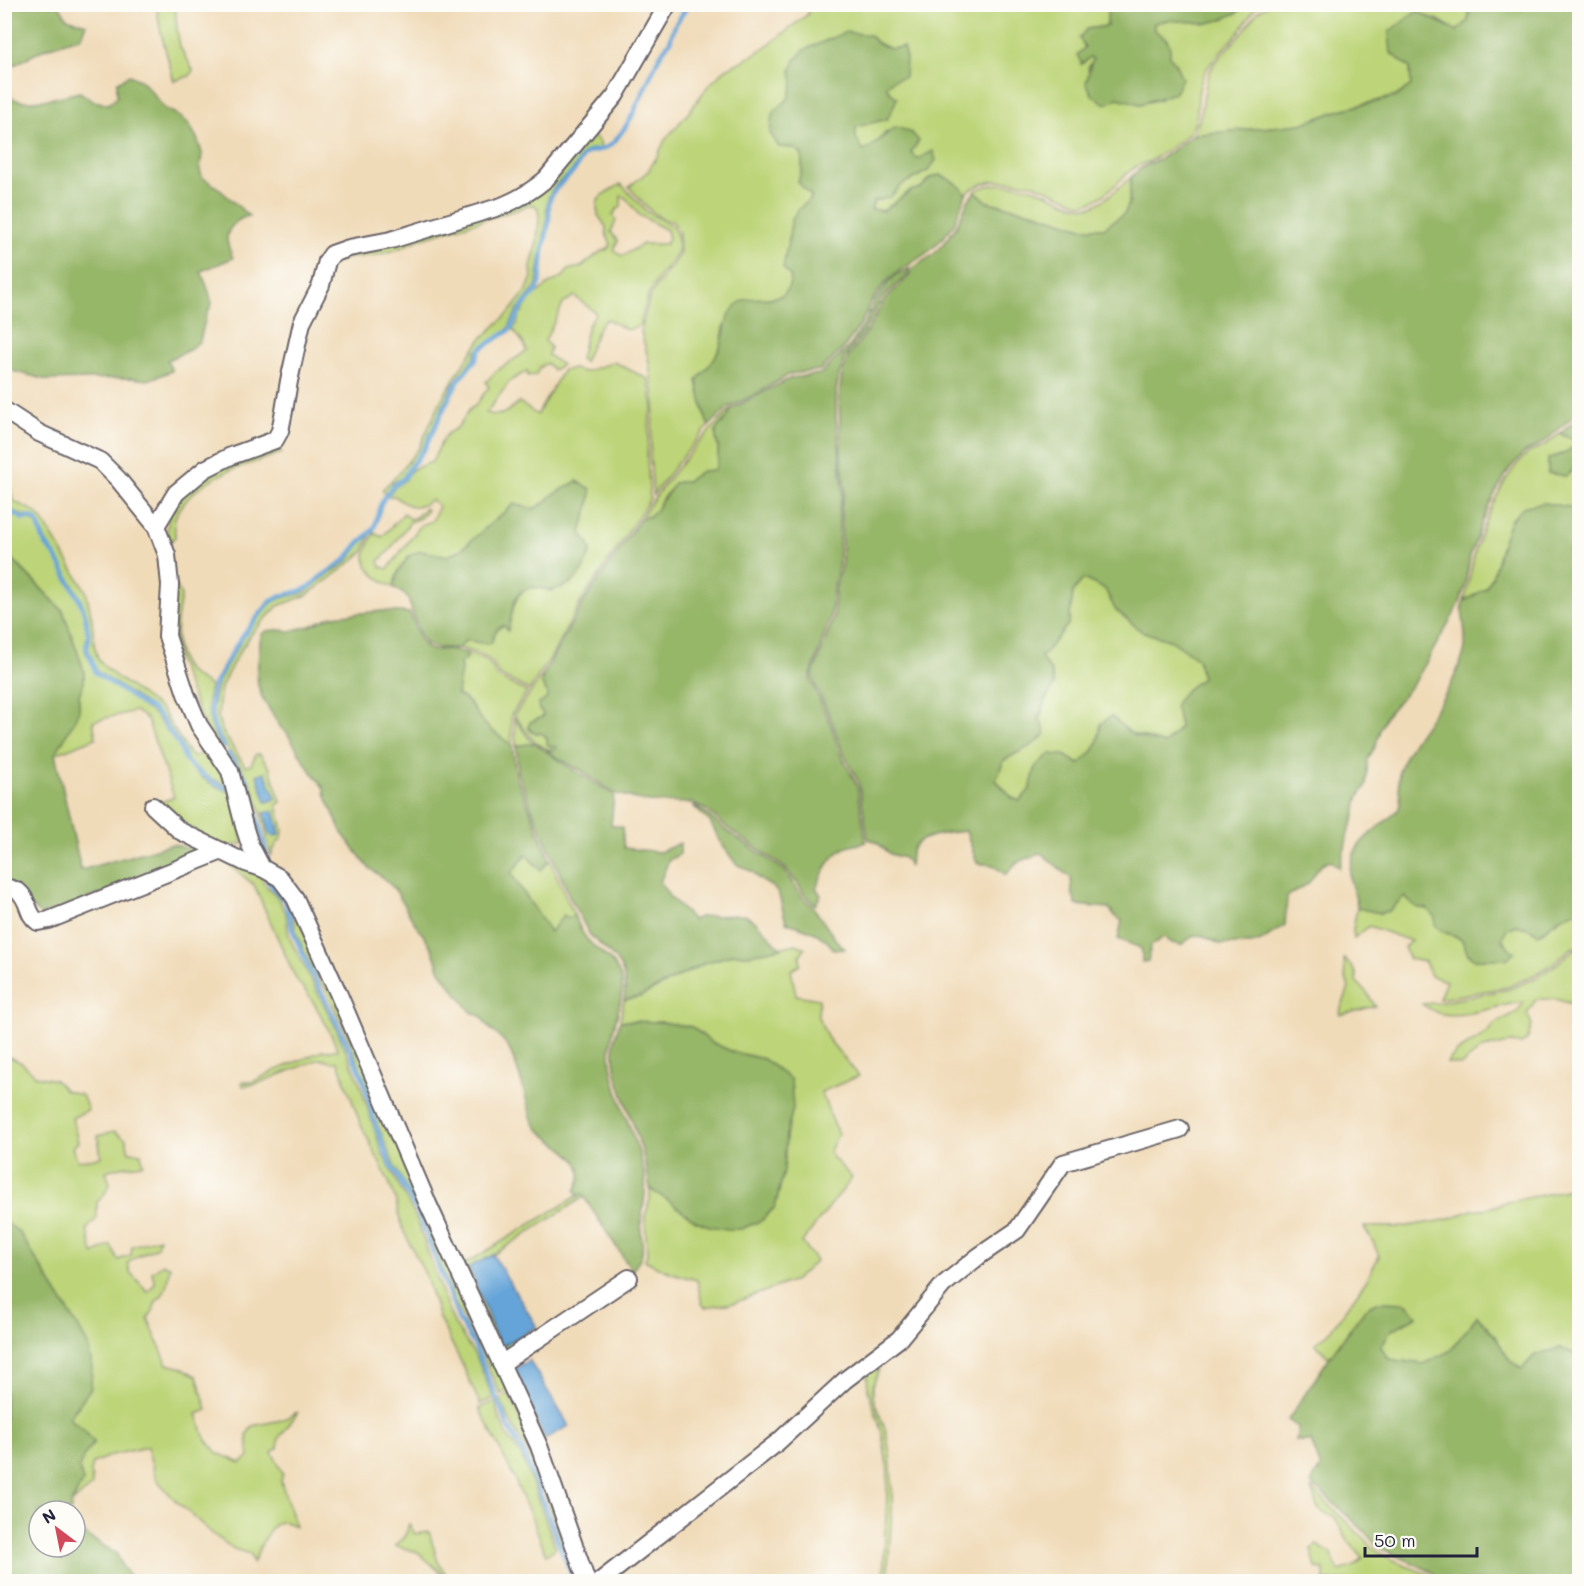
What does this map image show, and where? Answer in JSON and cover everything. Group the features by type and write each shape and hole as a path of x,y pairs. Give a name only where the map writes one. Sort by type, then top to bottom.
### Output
{"street":[{"path":"156,526 176,493 205,469 231,456 275,440 280,431 302,322 321,285 327,261 332,254 349,248 391,240 502,206 534,190 546,179 615,96 669,4"},
{"path":"4,410 39,433 100,461 118,479 156,526 167,555 170,585 167,636 174,659 199,725 230,771 250,845 262,868"},
{"path":"153,806 180,831 280,878 295,898 428,1204 539,1446 588,1581"},
{"path":"4,887 18,890 25,899 32,918 38,922 222,851"},
{"path":"600,1581 778,1442 845,1380 898,1340 943,1285 979,1256 1017,1230 1062,1163 1180,1130"},
{"path":"501,1364 629,1278"}],"green space":[{"path":"1108,4 1246,5 1236,13 1208,23 1168,20 1154,23 1154,30 1169,43 1170,56 1182,78 1175,93 1140,104 1118,98 1106,104 1093,96 1086,83 1093,59 1090,57 1082,64 1077,55 1085,47 1079,38 1087,29 1107,26"},
{"path":"1270,4 1470,5 1468,21 1457,31 1437,19 1391,53 1410,68 1411,85 1396,96 1340,110 1301,124 1193,135 1200,117 1207,80 1214,63 1244,31 1258,11"},
{"path":"5,5 59,5 67,18 86,24 81,37 44,49 5,70"},
{"path":"156,5 175,5 180,47 193,70 190,76 174,81"},
{"path":"812,5 1108,5 1107,26 1087,29 1086,47 1081,64 1090,57 1094,59 1088,67 1089,75 1118,98 1140,104 1161,99 1176,65 1170,56 1167,39 1154,30 1154,23 1168,20 1208,23 1236,13 1246,5 1258,5 1240,31 1204,74 1199,88 1196,119 1191,131 1160,155 1137,166 1096,200 1081,204 1034,184 1006,181 982,184 966,194 958,185 940,175 930,178 921,188 910,191 883,211 871,209 874,201 890,197 903,184 928,171 911,152 886,132 874,146 863,151 856,138 856,126 887,119 890,92 886,86 894,80 903,47 891,49 877,43 869,35 846,32 804,50 789,98 772,114 779,147 794,148 802,154 802,169 798,182 812,197 797,212 791,223 790,284 780,296 743,300 724,327 721,345 713,361 697,380 709,426 653,495 650,456 655,405 648,357 641,332 650,296 680,253 679,233 673,222 654,213 629,187 648,171 665,140 708,86 726,69 772,42 808,14"},
{"path":"1470,5 1579,5 1579,412 1544,442 1524,453 1510,468 1496,491 1482,521 1470,556 1465,587 1459,605 1416,680 1386,716 1380,730 1375,747 1368,759 1366,786 1358,798 1355,816 1339,868 1331,861 1323,864 1309,882 1287,897 1285,925 1261,941 1250,944 1219,944 1201,935 1192,937 1181,945 1172,943 1164,937 1151,946 1148,961 1142,962 1141,948 1118,939 1122,921 1109,908 1076,905 1071,878 1041,853 1016,863 1006,875 993,865 977,863 966,831 935,835 920,841 912,851 910,866 904,858 890,854 875,841 868,839 859,783 842,751 833,724 812,677 834,616 835,590 842,563 841,508 845,490 839,397 842,375 848,357 866,333 885,299 909,276 913,268 934,254 945,242 956,227 975,191 988,202 1036,213 1082,228 1104,228 1125,213 1129,203 1131,177 1141,168 1163,157 1193,135 1301,124 1340,110 1396,97 1411,85 1410,68 1391,53 1389,32 1417,11 1457,31 1468,21","holes":["1083,579 1105,589 1115,609 1141,631 1172,641 1198,659 1202,678 1184,692 1175,704 1180,727 1165,744 1133,735 1111,716 1101,724 1096,747 1090,755 1079,764 1064,755 1050,754 1036,766 1030,789 1020,801 1012,798 996,780 1004,760 1032,745 1046,734 1039,717 1054,685 1051,671 1041,658 1069,623 1073,592"]},
{"path":"846,32 869,35 877,43 891,49 903,47 906,58 905,77 894,80 886,86 897,98 887,119 856,127 856,138 863,151 897,127 912,133 919,141 911,152 917,159 933,151 936,160 928,171 903,184 890,197 874,201 871,209 883,211 910,191 921,188 930,178 940,175 958,185 966,194 954,224 948,232 933,248 886,282 842,350 820,370 790,374 729,407 709,426 697,380 719,350 726,323 734,308 739,303 753,298 777,297 788,288 791,277 783,268 792,219 812,197 798,182 802,169 802,154 794,148 779,147 770,133 772,114 789,98 793,83 791,71 795,60 804,50"},
{"path":"129,75 142,81 164,108 188,123 197,138 202,153 200,170 202,177 217,187 249,216 238,221 229,231 227,241 233,258 201,271 212,304 206,316 200,341 189,350 167,360 172,371 148,380 131,378 47,380 5,369 5,93 17,100 31,101 80,92 93,101 108,104 117,97 117,83"},
{"path":"589,131 600,142 601,149 588,150 584,153 569,174 554,187 549,196 536,287 517,310 505,332 476,351 452,386 417,457 402,478 394,482 385,493 382,490 419,448 442,398 464,363 481,339 509,313 527,290 532,277 531,267 537,242 538,209 535,205 528,205 423,238 395,250 338,261 342,256 506,208"},
{"path":"1131,177 1129,203 1125,213 1104,228 1082,228 1036,213 988,202 975,191 1004,184 1020,186 1087,207 1103,200"},
{"path":"621,184 647,212 672,226 677,235 678,252 648,295 640,326 627,330 607,319 600,325 584,362 580,359 588,325 596,313 574,296 563,304 545,341 550,347 548,355 562,365 553,370 547,363 540,367 536,375 528,376 527,371 510,381 486,413 496,415 504,413 519,402 537,415 563,370 574,369 584,372 614,362 648,379 653,407 650,416 647,457 650,499 580,604 551,657 529,690 499,675 493,663 483,655 459,648 465,641 481,643 504,625 508,630 515,602 523,591 539,588 551,591 588,543 581,533 587,514 577,481 534,509 514,504 460,550 448,556 420,551 409,556 399,570 393,587 371,571 365,556 374,533 382,537 404,513 410,519 416,517 425,508 427,510 420,518 410,522 379,561 381,567 388,569 421,525 432,521 439,506 431,500 412,506 403,503 395,496 387,497 413,469 432,462 442,441 448,433 457,428 470,409 475,406 489,387 486,382 496,371 527,351 513,329 531,298 564,276 568,270 581,267 600,252 608,249 611,244 606,234 606,227 598,215 597,207 598,200","holes":["621,196 626,198 639,215 667,230 669,238 666,244 643,244 622,256 614,250 618,241 611,232 616,221 613,215 621,207"]},
{"path":"910,268 908,274 883,297 863,333 845,357 836,391 843,491 839,510 839,564 833,590 831,615 810,678 831,725 840,753 857,785 866,842 845,848 834,856 816,888 821,895 815,905 805,896 785,868 726,827 708,811 692,803 648,802 614,793 582,771 556,757 547,750 555,750 557,747 547,744 547,738 543,734 532,732 528,727 530,722 543,717 538,704 547,698 548,694 542,685 543,675 582,605 640,519 650,516 656,510 674,483 687,481 702,471 715,470 718,461 716,432 728,417 731,409 791,378 820,374 850,346 875,301 888,283 896,275"},
{"path":"731,409 728,417 716,432 718,462 715,470 702,471 687,481 674,483 656,510 650,516 640,519 683,461"},
{"path":"1579,417 1579,441 1560,434"},
{"path":"1560,434 1579,442 1565,453 1548,459 1548,473 1566,476 1579,465 1579,511 1569,507 1498,562 1485,589 1464,601 1475,551 1502,487 1525,456"},
{"path":"1579,442 1579,465 1566,476 1548,473 1548,459 1565,453"},
{"path":"276,446 282,453 217,476 194,492 177,514 175,537 169,543 167,529 169,516 184,493 219,467"},
{"path":"4,478 9,482 15,502 34,511 42,519 86,591 98,659 114,675 162,710 190,755 194,757 207,748 232,787 212,779 192,765 164,719 149,706 97,671 88,648 90,637 87,615 80,597 45,540 38,520 5,507"},
{"path":"577,481 591,489 590,502 581,533 591,551 578,577 555,590 532,587 522,591 514,604 508,631 504,625 497,629 491,643 465,641 459,648 438,648 427,645 421,637 407,596 393,587 399,570 409,556 420,551 448,556 460,550 514,504 534,509"},
{"path":"1544,503 1579,511 1579,911 1562,917 1539,934 1515,925 1506,930 1502,940 1514,953 1506,959 1474,959 1467,952 1462,940 1443,932 1435,925 1435,917 1427,909 1416,907 1404,897 1389,911 1380,913 1357,908 1350,881 1351,864 1359,845 1399,809 1400,768 1412,744 1450,686 1463,657 1465,642 1462,606 1464,601 1485,589 1492,578 1511,519 1525,506"},
{"path":"4,510 23,520 36,523 41,537 56,559 80,603 87,635 85,651 95,674 155,715 195,772 211,784 232,793 243,844 221,847 154,805 174,797 147,719 135,711 93,721 96,738 55,754 79,710 79,695 84,682 84,671 63,611 5,551"},
{"path":"370,536 363,552 349,564 307,595 278,606 253,632 222,685 218,717 222,731 245,766 251,765 256,754 260,754 270,768 281,802 277,805 283,830 282,838 271,856 255,793 214,723 216,688 243,639 268,607 279,599 310,589 346,563 359,545","holes":["265,772 275,799 267,802"]},
{"path":"4,551 63,611 84,671 84,682 79,695 79,710 55,754 81,870 173,844 209,855 41,915 5,882"},
{"path":"1083,579 1105,589 1115,609 1141,631 1172,641 1198,659 1202,678 1184,692 1180,727 1165,744 1101,724 1095,747 1085,760 1079,765 1064,755 1037,766 1030,790 1020,801 1012,798 996,780 1004,760 1032,745 1046,699 1054,685 1051,671 1041,658 1069,623 1073,592"},
{"path":"176,585 181,597 176,635 179,654 187,670 210,686 208,706 213,732 221,748 242,777 248,793 238,790 211,742 177,659 171,616"},
{"path":"382,611 410,613 420,640 428,649 448,649 466,653 467,658 460,663 457,695 470,704 489,728 512,746 517,778 550,860 541,870 526,855 511,874 550,932 564,915 568,918 574,915 585,937 609,959 620,976 622,990 610,1056 616,1087 642,1163 645,1179 641,1224 642,1253 632,1271 582,1194 578,1196 575,1191 580,1179 580,1169 576,1161 542,1133 534,1123 518,1069 508,1047 482,1017 471,1012 440,971 432,948 396,891 386,880 368,867 342,833 324,788 262,697 257,673 261,635 266,631 290,631 310,626 332,616"},
{"path":"466,653 483,658 491,665 497,677 527,692 511,715 512,746 488,728 472,706 457,696 460,663 467,658"},
{"path":"543,675 542,685 548,694 544,701 538,704 543,717 530,722 532,732 543,734 557,747 555,750 537,743 514,715"},
{"path":"514,718 530,740 535,743 516,746"},
{"path":"535,743 614,795 611,825 622,827 624,848 660,852 680,843 680,854 669,860 660,882 669,896 693,920 709,916 745,915 756,922 781,948 748,955 734,954 705,963 639,997 624,1000 622,969 618,962 590,935 572,902 519,775 516,746"},
{"path":"240,796 250,800 263,858"},
{"path":"692,805 784,870 803,898 813,907 845,949 834,950 819,935 786,922 779,895 774,888 759,879 753,872 736,864 710,822"},
{"path":"526,855 541,870 550,860 574,915 568,919 564,915 550,932 511,874"},
{"path":"225,861 261,877 265,885 276,895 286,913 292,943 334,1024 358,1078 382,1153 416,1218 446,1304 455,1325 477,1358 493,1398 480,1404 439,1318 425,1274 404,1232 389,1182 361,1125 338,1062 320,1059 256,1084 243,1086 242,1082 253,1082 322,1051 338,1050 320,1013 296,979 254,885"},
{"path":"271,877 283,887 296,908 444,1249 509,1390 500,1394 475,1338 457,1307 419,1210 394,1165 375,1118 365,1080 352,1046 325,988 311,967 296,932 288,899 270,880"},
{"path":"1403,897 1416,907 1427,909 1435,917 1443,932 1459,938 1469,955 1475,959 1489,959 1514,953 1502,940 1506,930 1515,925 1539,934 1562,917 1579,911 1579,947 1571,948 1554,963 1508,987 1439,999 1446,981 1431,976 1425,962 1409,959 1404,947 1411,941 1369,926 1354,938 1357,908 1380,913 1389,911"},
{"path":"796,944 805,948 800,955 800,965 791,970 796,995 819,999 818,1017 829,1040 859,1076 821,1092 838,1134 829,1153 852,1178 802,1242 816,1261 795,1280 734,1303 705,1307 702,1304 697,1280 670,1272 645,1260 647,1254 645,1217 650,1189 696,1221 741,1229 762,1220 775,1207 784,1171 786,1135 793,1108 764,1059 733,1052 711,1042 692,1027 660,1022 620,1021 624,1000 639,997 705,963 734,954 748,955"},
{"path":"1579,949 1579,1006 1555,999 1536,999 1527,1014 1532,1024 1528,1038 1522,1044 1509,1043 1483,1048 1461,1065 1447,1063 1455,1053 1487,1033 1494,1024 1517,1012 1524,1002 1452,1015 1437,1013 1422,1004 1510,989 1533,979 1557,964 1573,950"},
{"path":"1344,959 1352,967 1356,981 1375,1006 1340,1015 1349,988"},
{"path":"620,1021 660,1022 692,1027 711,1042 733,1052 764,1059 791,1080 793,1108 786,1135 784,1171 775,1207 762,1220 741,1229 709,1226 696,1221 650,1189 642,1150 616,1070 614,1044"},
{"path":"5,1055 22,1063 36,1076 55,1080 65,1090 82,1095 88,1110 72,1118 78,1142 72,1148 78,1161 101,1157 98,1136 114,1131 126,1139 129,1152 141,1153 143,1164 106,1171 110,1184 97,1202 97,1218 87,1229 93,1254 111,1245 118,1260 131,1255 132,1246 159,1238 157,1247 128,1263 130,1272 148,1292 155,1283 152,1272 163,1264 170,1266 165,1290 156,1301 148,1318 167,1364 183,1368 197,1376 207,1410 197,1414 204,1436 217,1453 241,1463 249,1457 247,1435 252,1426 282,1420 298,1412 279,1438 278,1448 272,1452 283,1473 281,1481 295,1526 285,1522 274,1525 265,1537 253,1563 250,1554 234,1549 214,1535 176,1501 156,1479 147,1447 112,1455 93,1463 92,1486 77,1499 74,1499 83,1481 79,1468 94,1442 82,1428 68,1418 79,1406 77,1325 19,1232 5,1222"},
{"path":"1575,1188 1579,1191 1579,1355 1560,1348 1535,1355 1522,1369 1509,1360 1495,1336 1477,1316 1450,1351 1423,1364 1389,1359 1381,1347 1390,1331 1417,1316 1406,1303 1378,1302 1365,1309 1329,1358 1315,1343 1328,1334 1366,1281 1379,1256 1364,1227 1402,1227 1445,1220 1472,1210 1490,1208 1503,1203"},
{"path":"582,1193 584,1197 493,1255 469,1267 501,1347 519,1337 521,1341 502,1353 460,1267"},
{"path":"5,1222 19,1232 77,1325 88,1345 92,1365 91,1388 69,1418 94,1442 79,1468 83,1481 74,1499 27,1499 27,1559 87,1559 87,1535 117,1554 122,1566 132,1579 137,1581 5,1581"},
{"path":"1378,1302 1406,1303 1417,1316 1390,1331 1381,1347 1389,1359 1423,1364 1450,1351 1477,1316 1495,1336 1509,1360 1522,1369 1535,1355 1560,1348 1579,1355 1579,1581 1443,1581 1430,1571 1378,1547 1363,1530 1311,1483 1321,1468 1311,1441 1296,1441 1298,1427 1288,1420 1365,1309"},
{"path":"879,1369 873,1386 873,1397 886,1432 892,1481 887,1581 883,1581 888,1472 882,1433 868,1390 867,1376 870,1370"},
{"path":"510,1394 570,1541 563,1544 536,1471 500,1398"},
{"path":"495,1401 498,1415 507,1435 521,1455 527,1469 556,1548 546,1555 509,1467 479,1408"},
{"path":"1311,1488 1378,1552 1430,1575 1437,1581 1324,1581 1324,1569 1316,1568 1311,1549 1317,1545 1330,1553 1339,1571 1355,1566 1363,1558 1348,1541 1334,1516 1320,1510"},
{"path":"409,1524 415,1534 429,1532 438,1562 450,1581 418,1552 395,1546 405,1537"}],"water":[{"path":"265,772 276,799 266,802 257,775"},
{"path":"274,811 280,834 276,836 270,835 264,813"},
{"path":"493,1255 537,1327 500,1347 469,1267"},
{"path":"529,1360 569,1426 545,1439 513,1370"}],"waterway":[{"path":"224,747 213,723 211,700 213,687 235,647 270,602 311,586 345,560 372,531 384,498 391,488 405,477 425,448 458,381 476,359 480,349 510,330 521,308 537,290 540,283 549,222 549,202 552,194 574,171 583,156 588,152 607,147 624,129 659,57 670,41 675,25 689,4"},
{"path":"4,508 24,519 30,517 37,521 44,542 56,557 79,599 88,632 87,650 95,672 153,710 179,745 186,761 213,782 231,790"},
{"path":"228,754 247,780 268,866"},
{"path":"266,877 285,901 292,929 308,967 362,1075 376,1127 389,1161 418,1213 459,1320 474,1344 508,1426 525,1456 574,1582"}]}
